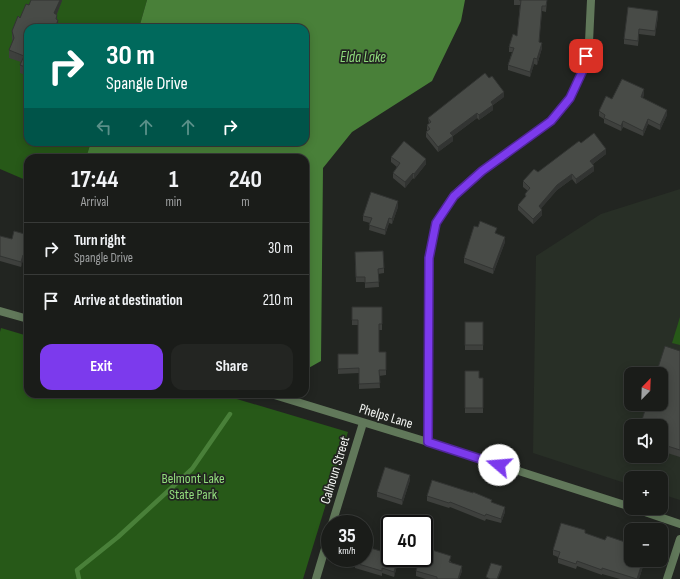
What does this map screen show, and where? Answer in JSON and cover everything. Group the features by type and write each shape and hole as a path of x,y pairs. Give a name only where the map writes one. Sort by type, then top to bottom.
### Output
{"street":[{"path":"428,442 429,258 436,223 454,196 482,171 551,121 570,98 583,70 589,42 592,0"},
{"path":"0,311 24,318"},
{"name":"Phelps Lane","path":"284,398 428,442 624,505"},
{"name":"Calhoun Street","path":"335,515 363,423"},
{"name":"Phelps Lane","path":"653,515 680,524"},
{"path":"667,579 680,539"},
{"path":"316,579 321,562"}],"shaded area":[{"path":"680,189 680,500 668,496 668,471 624,471 624,483 533,453 536,256 601,214"}],"green space":[{"path":"0,0 147,0 140,24 24,24 24,146 90,146 87,154 24,154 24,179 0,169"},
{"path":"680,317 680,345 672,343"},
{"name":"Belmont Lake State Park","path":"1,328 24,335 24,398 233,398 348,432 323,515 321,515 321,520 303,579 0,579"}],"water":[{"name":"Elda Lake","path":"147,0 465,0 461,21 432,81 352,132 323,168 321,361 309,368 309,154 87,154 90,146 309,146 309,24 140,24"}],"building":[{"path":"31,0 60,0 54,13 57,15 56,19 58,20 56,24 24,24 24,56 9,50 14,38 12,31 18,16 20,18 26,4 29,5"},
{"path":"521,0 547,0 546,6 542,6 539,42 542,43 537,59 534,58 530,72 508,65 514,48 509,47 513,34 517,36"},
{"path":"628,7 658,11 655,31 639,29 638,41 624,39"},
{"path":"24,56 24,66 20,65"},
{"path":"485,73 489,78 492,76 504,92 491,102 493,105 479,115 477,113 450,133 453,136 438,147 426,132 430,129 427,125 431,122 428,118"},
{"path":"622,79 644,89 641,97 667,110 660,125 648,119 643,131 623,121 621,126 604,118 605,115 599,111 606,96 612,99"},
{"path":"594,133 606,149 590,161 594,166 576,179 572,174 557,185 539,206 542,210 533,219 518,205 526,196 525,194 530,188 523,181 534,169 538,172 579,141 581,143"},
{"path":"404,141 426,159 414,174 413,173 405,182 393,173 400,163 391,157"},
{"path":"371,192 398,201 392,219 389,218 385,230 369,225 372,218 363,216"},
{"path":"480,221 497,228 495,233 505,237 493,269 464,258 474,226 478,227"},
{"path":"14,231 24,234 24,255 21,262 0,256 0,236 12,239"},
{"path":"383,251 384,268 378,269 379,282 365,283 365,277 356,277 355,252"},
{"path":"352,307 382,307 382,324 379,324 379,352 386,352 386,370 379,370 380,383 359,384 359,368 338,369 338,354 358,354 358,320 352,320"},
{"path":"465,322 483,322 483,345 465,345"},
{"path":"665,346 680,351 680,450 668,446 668,419 642,419 645,411 668,411 668,367 658,367"},
{"path":"465,371 479,371 479,378 483,378 483,408 465,408"},
{"path":"385,467 410,475 402,500 377,492"},
{"path":"432,480 473,492 492,500 491,502 505,507 501,519 486,514 485,516 450,502 449,503 427,496"},
{"path":"561,523 585,530 585,533 605,540 607,536 624,542 624,567 641,567 637,579 602,568 602,570 577,561 576,564 558,558 560,552 553,550"},
{"path":"373,549 381,551 381,567 395,567 394,572 382,568 382,571 368,567 373,567"},
{"path":"433,550 451,556 449,562 462,566 458,579 437,579 437,577 416,571 417,567 433,567"},
{"path":"491,563 502,566 497,579 490,579 486,577"}],"waterway":[{"path":"79,579 77,570 118,537 192,469 230,414"}],"route":[{"path":"499,465 428,442 429,258 436,223 454,196 482,171 551,121 570,98 583,70 586,56"}]}
